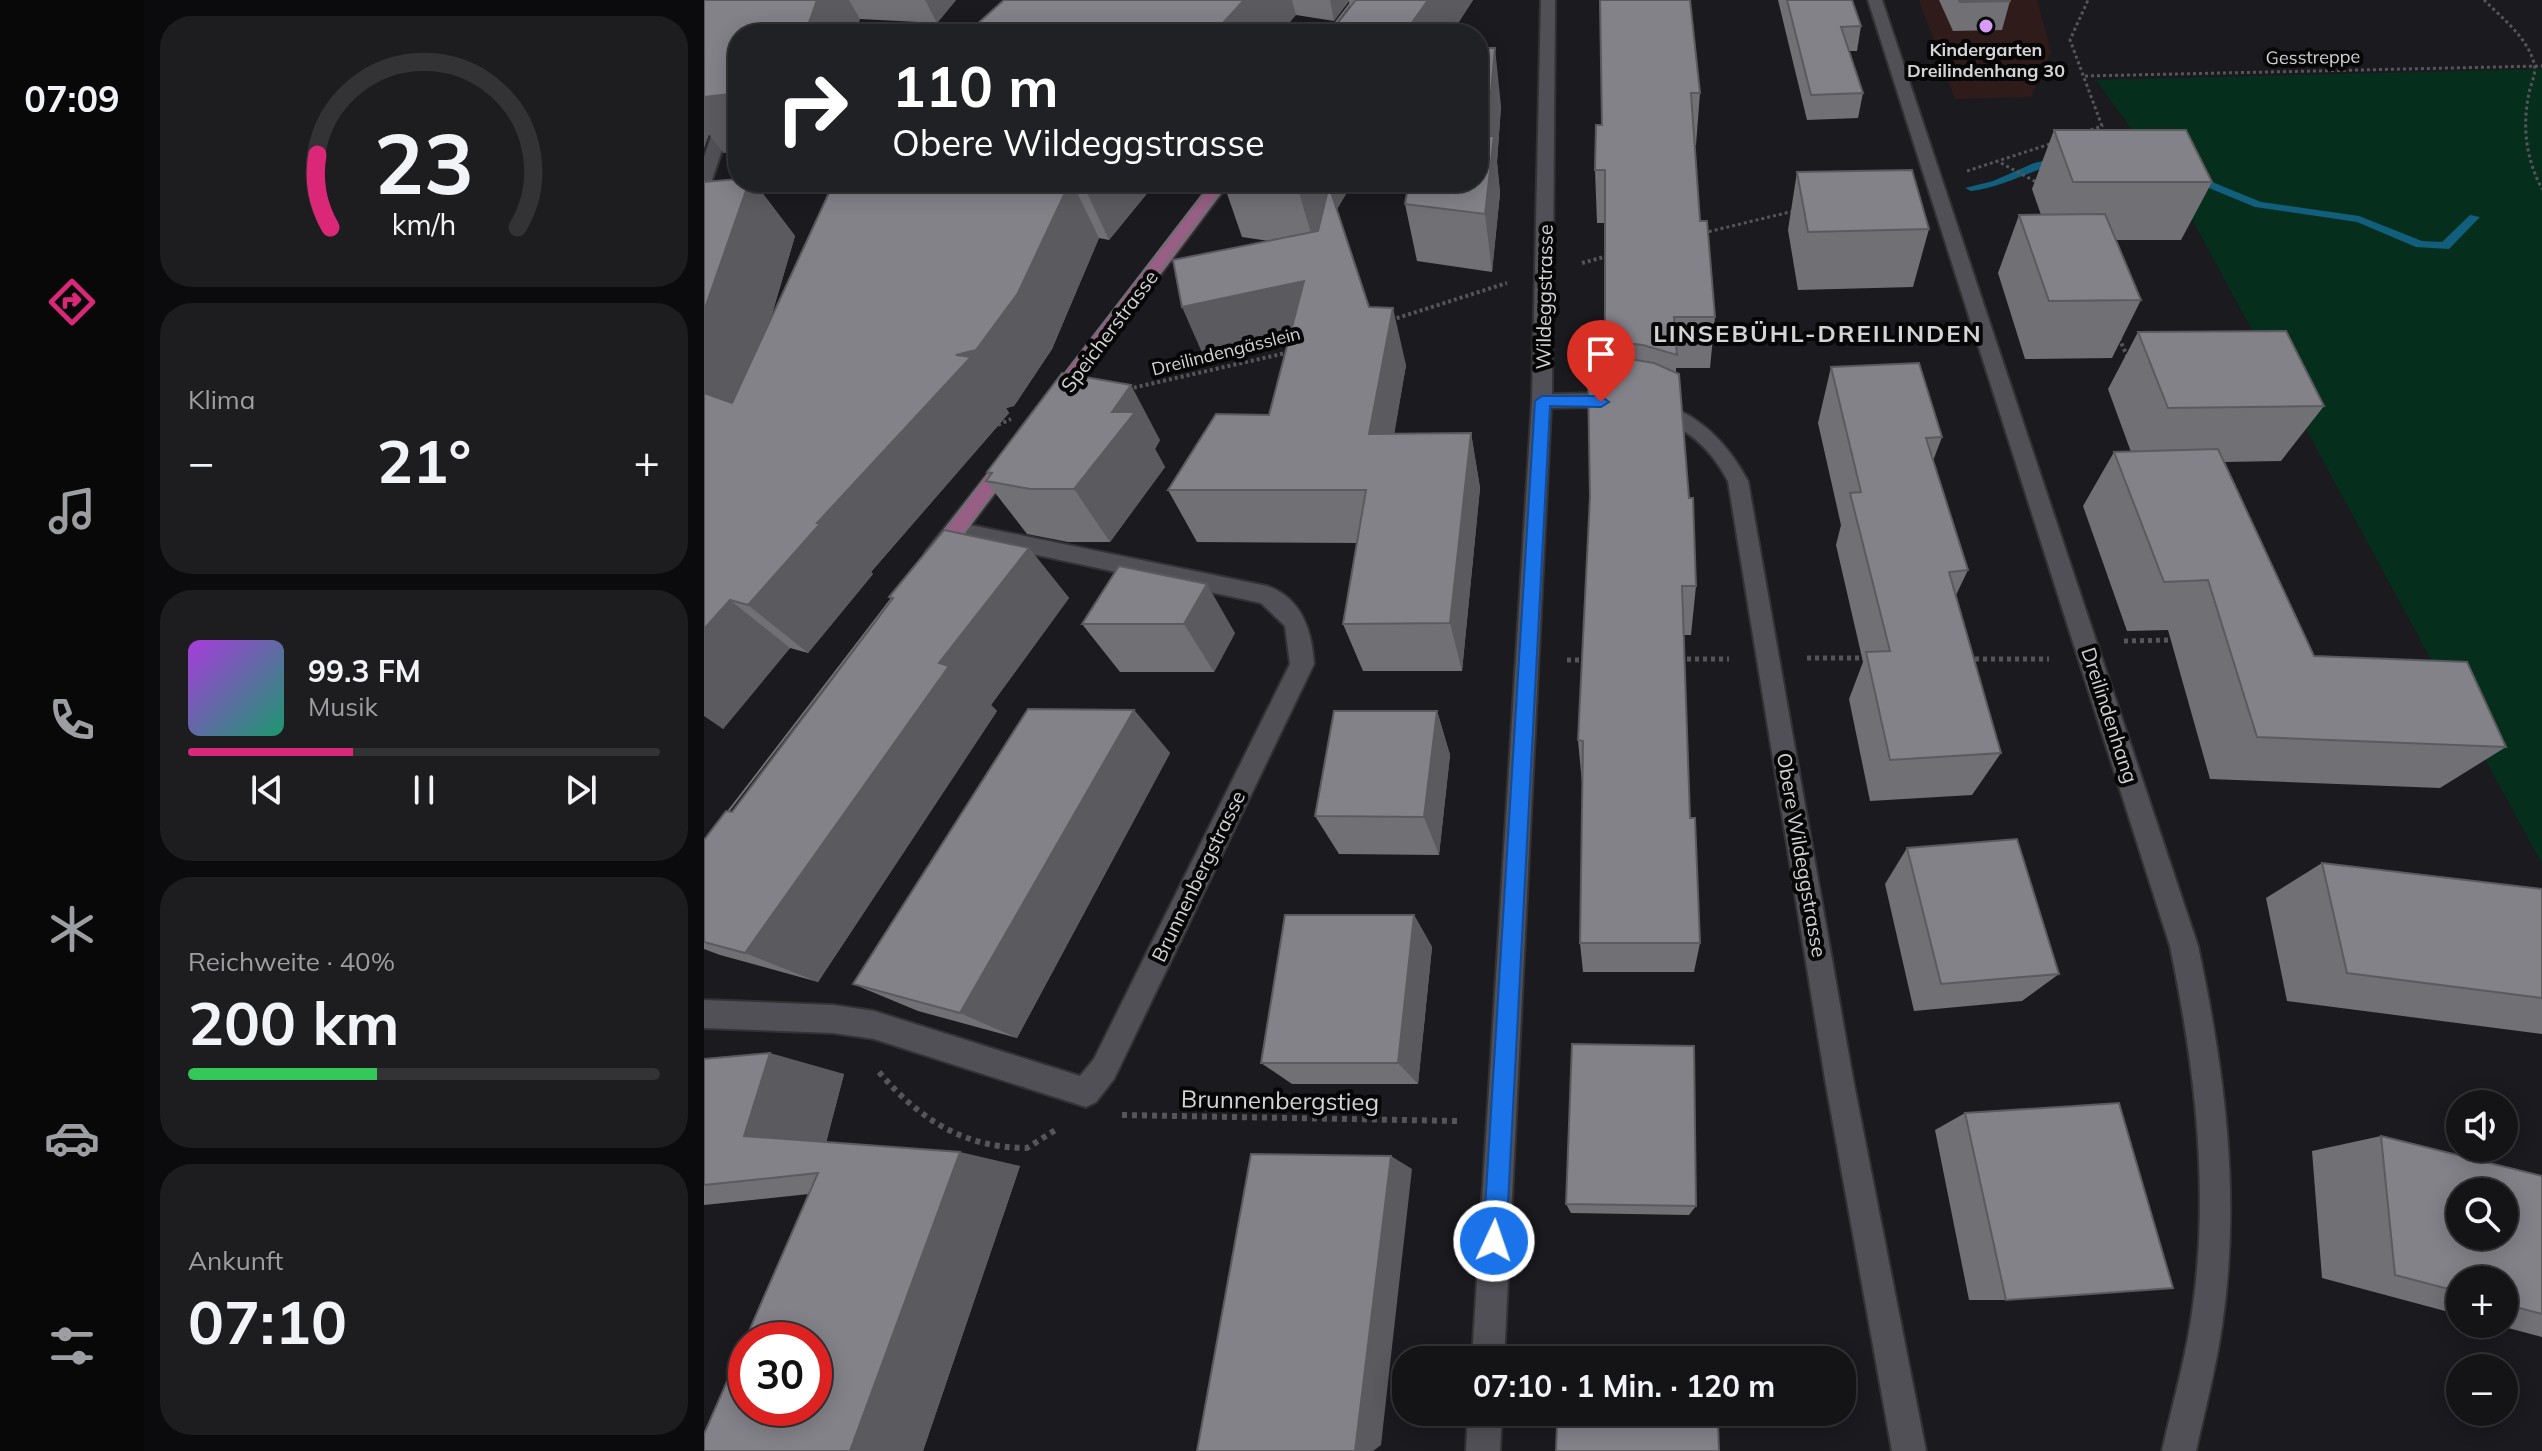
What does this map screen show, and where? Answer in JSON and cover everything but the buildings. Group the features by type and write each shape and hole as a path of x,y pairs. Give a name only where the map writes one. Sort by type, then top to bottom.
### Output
{"main road":[{"name":"Speicherstrasse","path":"1046,413 1214,192"},
{"path":"927,568 1019,448"}],"street":[{"name":"Wildeggstrasse","path":"1489,1346 1542,401 1548,0"},
{"name":"Dreilindenhang","path":"1875,0 2184,946 2202,1031 2213,1115 2216,1216 2206,1326 2179,1451"},
{"path":"708,188 728,117"},
{"name":"Obere Wildeggstrasse","path":"1542,401 1638,406 1673,416 1704,434 1725,457 1738,481 1837,1063 1909,1451"},
{"name":"Brunnenbergstrasse","path":"704,1014 833,1019 874,1025 1086,1092 1104,1069 1302,664 1302,641 1291,611 1267,595 956,530"},
{"path":"1483,1451 1484,1426"}],"path":[{"path":"2073,136 2102,126 2070,40 2088,0"},
{"path":"2484,0 2518,35 2542,73"},
{"path":"2535,66 2524,126 2527,156 2532,173 2542,189"},
{"name":"Gesstreppe","path":"2085,76 2542,66"},
{"path":"1958,173 2002,163 2059,141"},
{"path":"2002,163 2042,185"},
{"path":"1702,233 1805,208"},
{"path":"1388,320 1613,255"},
{"path":"2117,335 2129,362"},
{"name":"Dreilindengässlein","path":"1120,391 1299,349"},
{"path":"1966,659 2090,651 2187,640"},
{"path":"1673,659 1873,658"},
{"path":"1562,660 1594,660"},
{"path":"879,1072 907,1104 941,1131 970,1141 1031,1147"},
{"name":"Brunnenbergstieg","path":"1117,1115 1457,1121"}],"shaded area":[{"name":"Kindergarten Dreilindenhang 30","path":"1919,0 2037,0 2051,52 2031,97 1955,99"}],"green space":[{"path":"2542,69 2542,864 2176,190 2096,80"}],"waterway":[{"path":"1971,188 1997,183 2038,165 2061,160"},
{"path":"2191,177 2259,205 2359,219 2420,244 2445,246 2474,217"}],"tram line":[{"path":"1335,24 1353,0"},
{"path":"1051,391 1204,192"},
{"path":"1067,394 1220,192"},
{"path":"927,553 1000,458"},
{"path":"950,552 1007,474"},
{"path":"704,843 905,581"}],"place":[{"name":"Kindergarten Dreilindenhang 30","path":"1986,26"}],"district":[{"name":"LINSEBÜHL-DREILINDEN","path":"1818,333"}],"route":[{"path":"1494,1241 1542,401 1601,402"}]}
